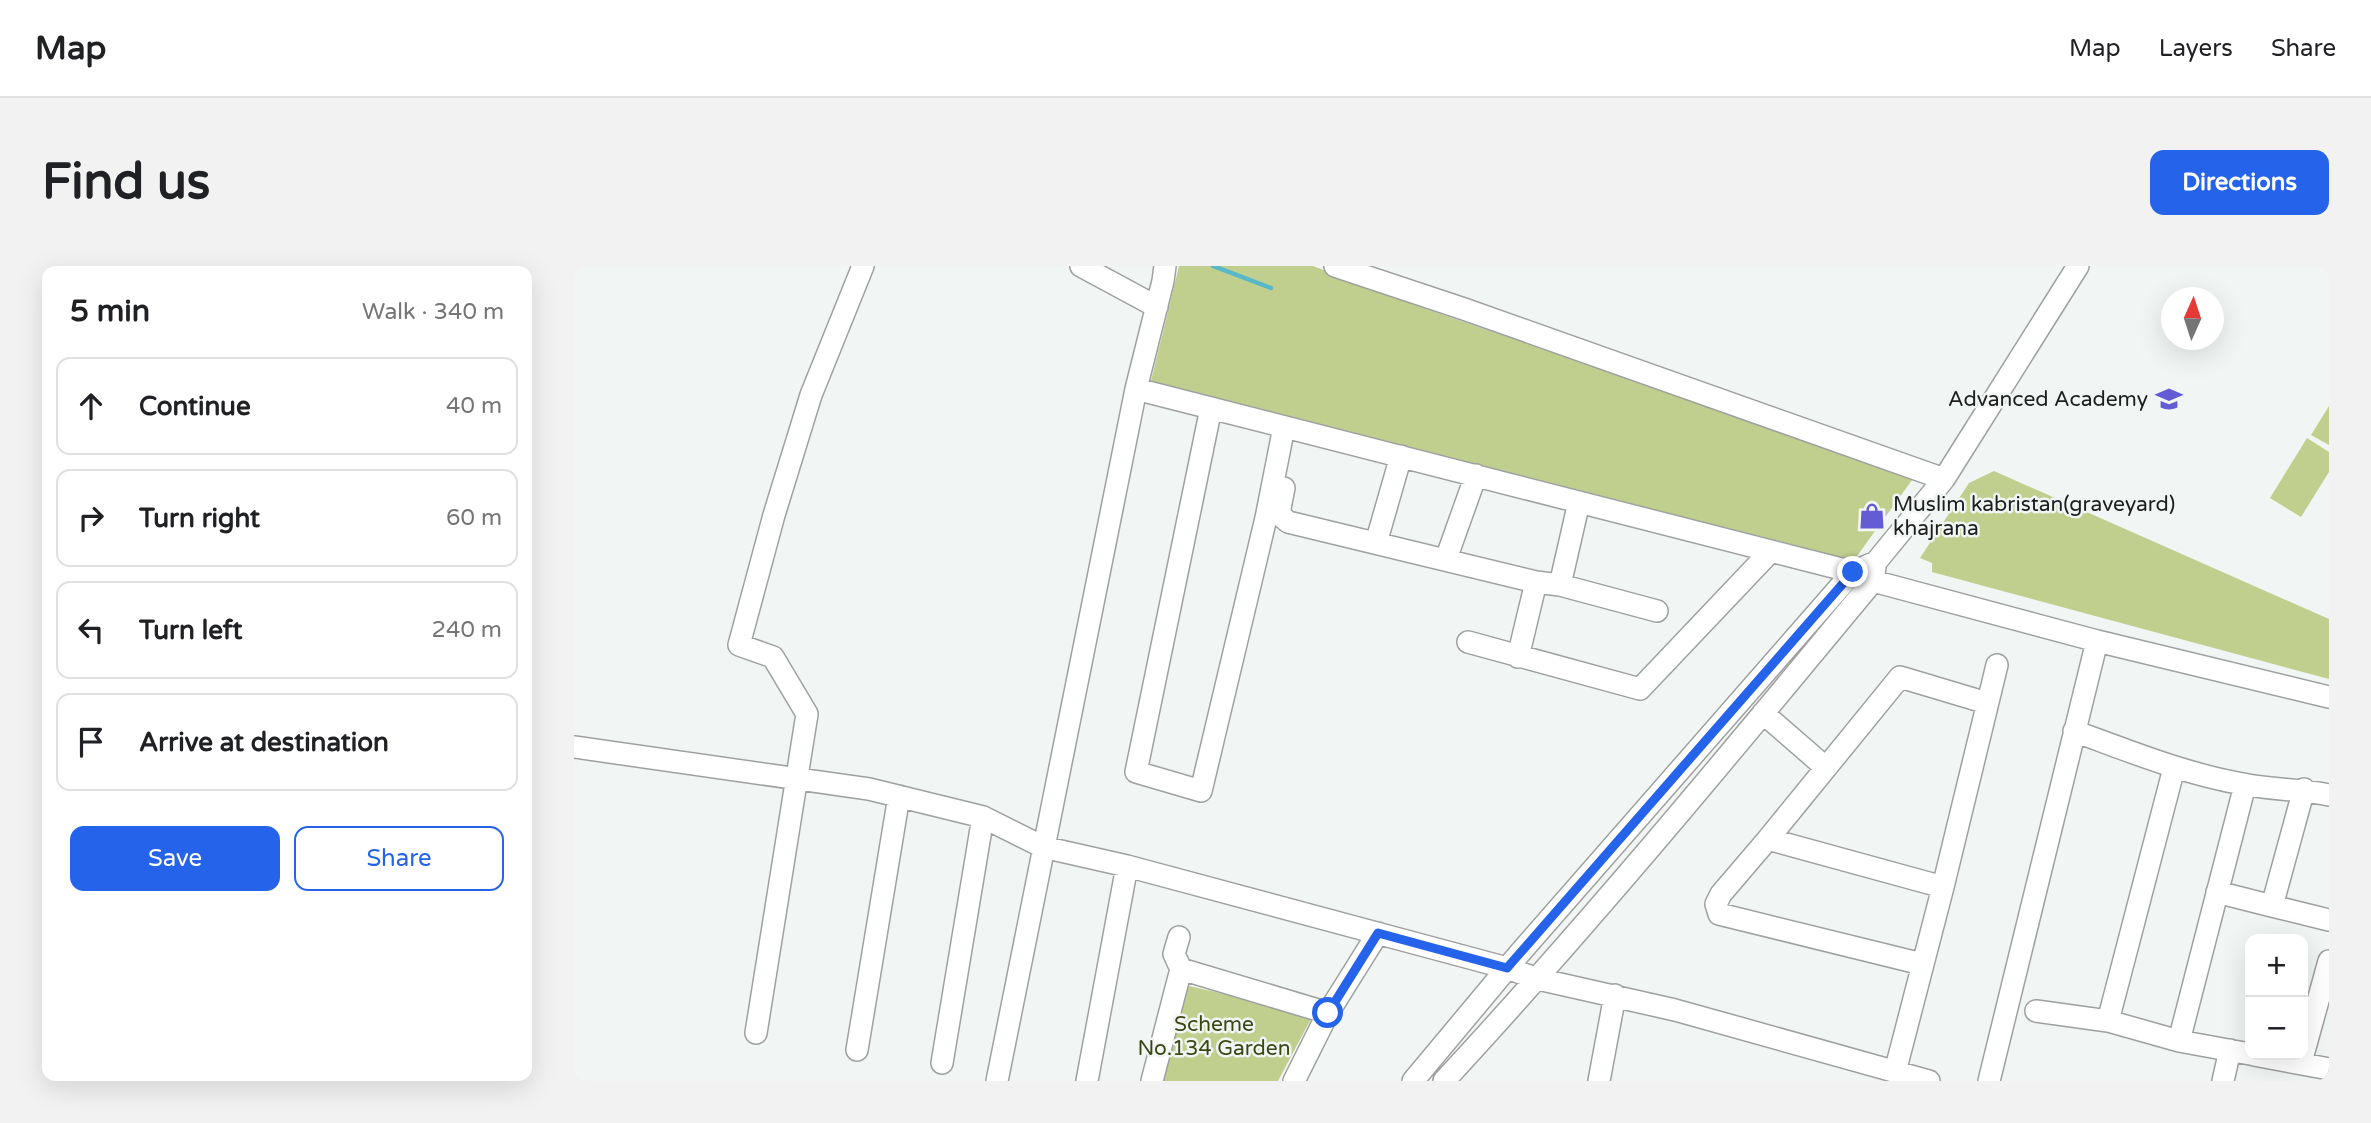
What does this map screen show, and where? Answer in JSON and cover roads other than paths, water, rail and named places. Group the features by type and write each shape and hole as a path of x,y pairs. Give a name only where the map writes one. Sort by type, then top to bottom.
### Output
{"street":[{"path":"755,1033 807,713 774,657 739,645 774,514 811,395 863,266"},
{"path":"1081,266 1157,307"},
{"path":"1335,266 1944,479"},
{"path":"1444,1081 1538,979 1763,713 1875,571 1944,479 2078,266"},
{"path":"997,1081 1136,389 1164,273"},
{"path":"1136,389 1853,572 1875,571 2097,642 2329,697"},
{"path":"1211,408 1136,772 1201,792 1266,518 1291,428"},
{"path":"1291,428 1280,508 1281,516 1288,522 1657,611"},
{"path":"1376,543 1401,456"},
{"path":"1446,559 1476,475"},
{"path":"1560,586 1579,502"},
{"path":"1468,642 1640,689 1772,551"},
{"path":"1413,1081 1507,968 1853,572"},
{"path":"1518,657 1536,582"},
{"path":"1989,1081 2097,642"},
{"path":"1895,1072 1997,665"},
{"path":"1922,964 1719,914 1716,904 1721,894 1900,677 1987,703"},
{"path":"1763,713 1825,767"},
{"path":"2074,731 2174,768 2245,785 2304,789 2329,796"},
{"path":"574,747 869,789 899,796 983,817 1043,847 1127,866 1507,968 1538,979 1615,995 1929,1081"},
{"path":"2108,1021 2174,768"},
{"path":"2179,1041 2245,785"},
{"path":"2272,906 2304,789"},
{"path":"857,1049 899,796"},
{"path":"942,1063 983,817"},
{"path":"1768,839 1943,887"},
{"path":"1087,1081 1127,866"},
{"path":"2217,892 2329,920"},
{"path":"1294,1081 1328,1013 1378,933"},
{"path":"1152,1081 1181,968 1174,954 1179,937"},
{"path":"2308,1036 2329,961"},
{"path":"1181,968 1328,1013"},
{"path":"1600,1081 1615,995"},
{"path":"2036,1011 2108,1021 2179,1041 2245,1053 2223,1081"},
{"path":"2307,1060 2329,1069"}],"waterway":[{"path":"1213,266 1271,288"}],"place":[{"name":"Advanced Academy","path":"2169,399"},
{"name":"Muslim kabristan(graveyard) khajrana","path":"1872,516"}],"park label":[{"name":"Scheme No.134 Garden","path":"1214,1036"}]}
